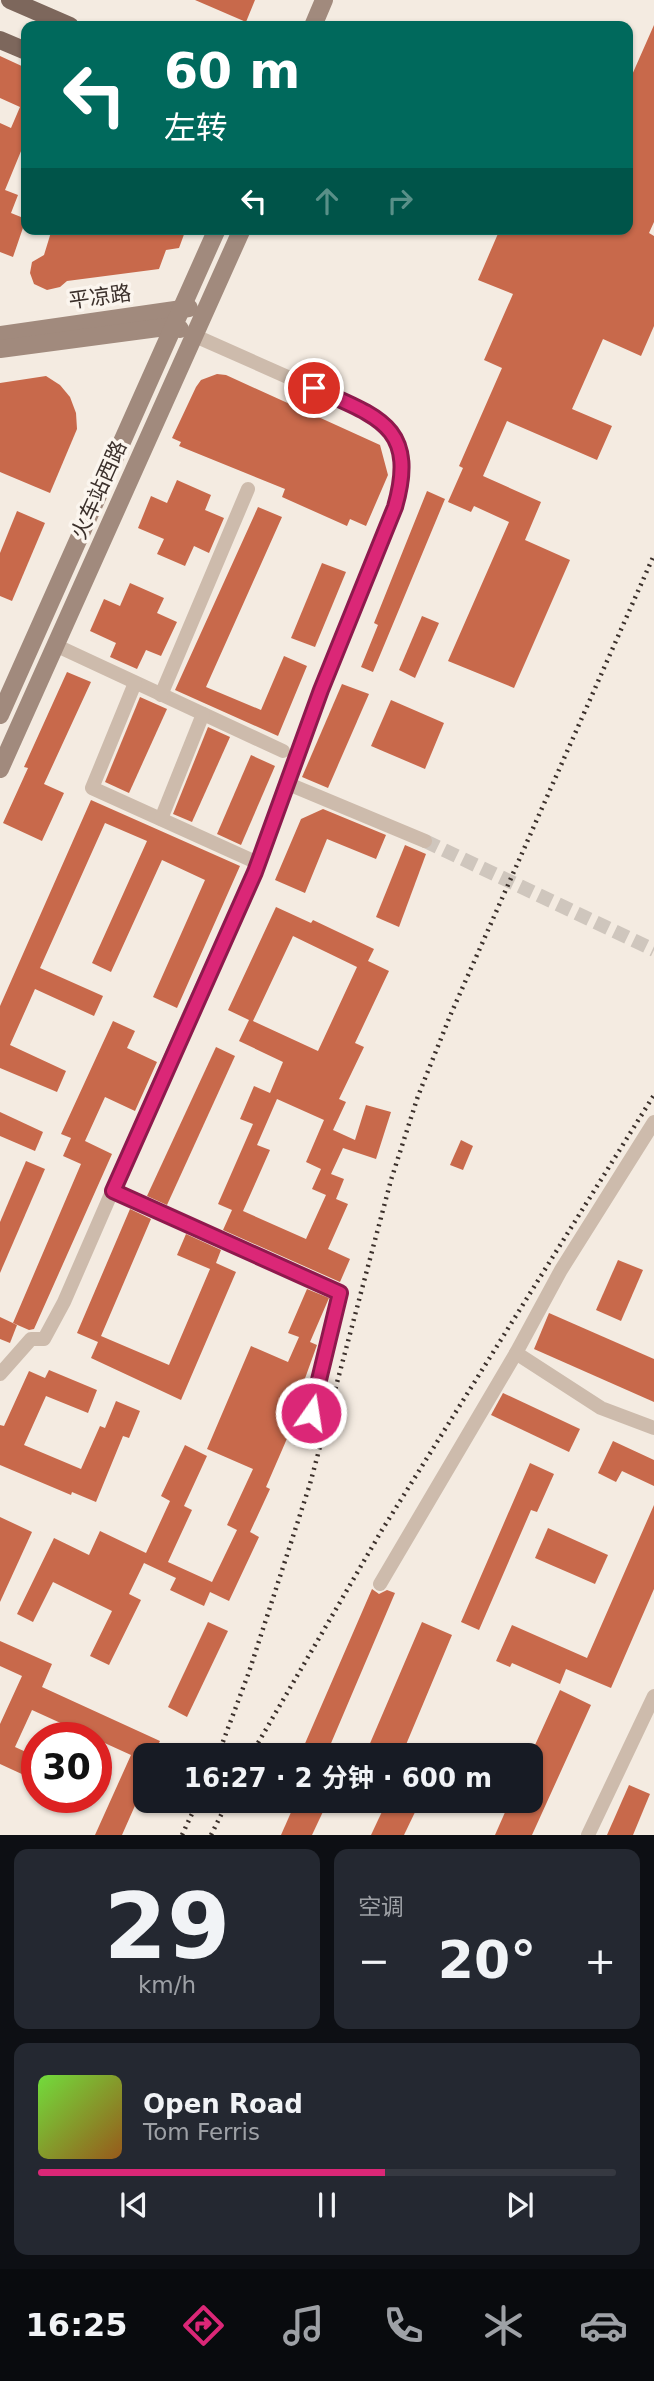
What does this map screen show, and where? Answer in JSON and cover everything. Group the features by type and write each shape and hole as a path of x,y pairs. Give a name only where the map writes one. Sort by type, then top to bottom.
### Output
{"main road":[{"path":"10,0 58,21"},
{"path":"315,21 324,0"},
{"path":"0,40 21,49"},
{"name":"火车站西路","path":"0,715 213,235"},
{"name":"火车站西路","path":"0,769 239,235"},
{"name":"平凉路","path":"0,335 182,308 206,307"},
{"path":"173,326 193,335"},
{"name":"平凉路","path":"0,349 173,326"}],"street":[{"path":"0,1374 31,1339 44,1339 64,1301 258,863 341,636 395,507 403,478 403,458 398,441 385,425 362,410 193,335"},
{"path":"161,695 248,489"},
{"path":"55,645 282,751"},
{"path":"135,683 92,788 258,863"},
{"path":"161,818 203,714"},
{"path":"286,783 425,841"},
{"path":"380,1584 516,1353 561,1270 654,1122"},
{"path":"113,1191 340,1293 311,1413"},
{"path":"516,1353 601,1408 654,1428"},
{"path":"588,1835 654,1696"}],"building":[{"path":"195,0 255,0 246,21"},
{"path":"654,25 654,222 649,233 654,236 654,326 641,356 603,339 572,409 612,426 597,460 507,421 483,476 541,502 525,540 570,560 514,688 448,661 509,522 474,506 471,512 448,502 463,468 459,466 502,368 484,360 513,294 478,280 497,235 633,235 633,73"},
{"path":"0,56 21,66 21,151 5,190 18,195 11,213 21,217 21,234 13,257 0,252 0,123 11,128 20,107 0,98"},
{"path":"50,235 184,235 179,248 166,250 159,269 67,281 60,287 47,290 34,284 30,273 32,262 44,255"},
{"path":"217,374 226,375 380,445 388,475 366,526 350,519 347,526 282,497 285,489 179,446 181,442 172,438 196,387 201,380"},
{"path":"46,376 60,385 70,397 76,413 77,429 50,493 0,472 0,383"},
{"path":"177,480 211,495 205,510 224,518 209,553 194,546 185,566 157,554 164,539 138,528 151,496 167,503"},
{"path":"427,491 445,499 373,672 361,667 378,625 374,623"},
{"path":"258,507 282,517 206,687 261,710 284,656 307,666 278,736 175,690"},
{"path":"17,511 45,523 12,601 0,596 0,553"},
{"path":"322,563 346,572 315,647 291,638"},
{"path":"130,583 164,598 157,613 177,622 161,656 146,650 137,669 110,657 116,643 90,631 104,599 120,606"},
{"path":"422,616 439,623 415,678 399,670"},
{"path":"67,672 91,682 44,784 64,793 42,841 3,823 28,768 24,767"},
{"path":"342,684 369,694 328,788 302,777"},
{"path":"140,697 167,709 129,793 105,782"},
{"path":"391,700 444,723 425,769 371,746"},
{"path":"208,727 230,737 192,822 173,814"},
{"path":"251,755 275,766 241,845 217,834"},
{"path":"91,800 240,866 177,1008 153,997 205,880 162,860 111,972 92,963 147,841 105,823 40,968 103,996 94,1016 35,989 10,1045 66,1071 57,1092 0,1068 0,1006"},
{"path":"323,809 386,835 376,859 327,839 305,893 275,880 301,819"},
{"path":"405,845 426,854 399,927 376,917"},
{"path":"276,907 311,923 313,920 374,949 368,961 389,971 355,1043 364,1047 339,1099 346,1102 333,1130 355,1140 366,1105 391,1112 376,1159 343,1148 331,1174 344,1179 336,1199 348,1204 328,1249 350,1259 340,1282 223,1230 232,1210 218,1204 253,1124 240,1119 254,1086 270,1093 283,1062 239,1041 249,1020 228,1010","holes":["293,936 357,967 318,1051 253,1021","277,1099 324,1120 306,1162 321,1169 312,1189 326,1195 306,1239 243,1211 270,1150 257,1145"]},
{"path":"113,1021 135,1031 127,1048 157,1062 135,1111 105,1097 85,1141 112,1154 34,1329 29,1330 13,1323 81,1164 63,1156 71,1138 61,1134"},
{"path":"216,1047 235,1056 167,1205 147,1196"},
{"path":"0,1112 43,1132 35,1151 0,1136"},
{"path":"461,1140 473,1146 463,1170 450,1165"},
{"path":"26,1161 45,1169 0,1273 0,1222"},
{"path":"130,1209 151,1219 101,1336 169,1365 210,1269 177,1255 186,1234 221,1250 216,1263 236,1272 181,1400 91,1358 98,1342 77,1333"},
{"path":"618,1260 643,1270 621,1321 596,1310"},
{"path":"307,1289 329,1298 310,1342 317,1345 303,1384 308,1386 266,1487 270,1489 250,1532 259,1537 229,1601 210,1592 204,1606 170,1590 176,1578 144,1563 129,1594 141,1600 109,1665 90,1656 112,1611 53,1582 33,1622 17,1614 54,1538 89,1555 100,1531 146,1553 170,1501 161,1496 185,1445 207,1456 184,1506 192,1510 168,1562 212,1582 237,1530 227,1525 253,1469 207,1449 251,1346 288,1362 299,1337 288,1333"},
{"path":"549,1313 654,1359 654,1402 534,1349"},
{"path":"0,1317 17,1325 10,1343 0,1339"},
{"path":"49,1370 97,1390 88,1413 46,1396 24,1445 81,1469 100,1426 105,1428 116,1401 140,1411 129,1438 123,1436 96,1502 72,1492 71,1495 0,1465 0,1425 4,1426 29,1371 45,1378"},
{"path":"503,1393 580,1429 569,1452 491,1415"},
{"path":"613,1441 654,1460 654,1486 622,1471 616,1482 598,1473"},
{"path":"530,1463 554,1474 537,1512 531,1510 479,1630 461,1622"},
{"path":"654,1505 654,1589 611,1688 566,1669 560,1684 512,1663 510,1667 496,1661 512,1625 587,1658"},
{"path":"0,1517 32,1532 0,1602"},
{"path":"548,1528 608,1555 595,1584 535,1558"},
{"path":"372,1589 379,1594 387,1590 395,1593 331,1743 305,1743"},
{"path":"208,1622 228,1631 187,1717 168,1707"},
{"path":"422,1622 452,1635 407,1743 370,1743"},
{"path":"0,1641 52,1664 42,1687 160,1741 133,1743 133,1810 122,1835 95,1835 105,1813 112,1813 112,1797 131,1755 112,1746 112,1722 58,1722 32,1710 26,1722 21,1722 21,1734 15,1747 21,1750 21,1774 0,1764 0,1724 22,1676 0,1666"},
{"path":"560,1690 591,1705 543,1811 543,1743 536,1743"},
{"path":"629,1785 650,1794 633,1835 607,1835"},
{"path":"291,1813 322,1813 312,1835 281,1835"},
{"path":"381,1813 415,1813 404,1835 371,1835"},
{"path":"505,1813 542,1813 532,1835 495,1835"}],"tunnel":[{"path":"425,841 654,950"}],"railway":[{"path":"222,1743 249,1672 310,1484 391,1180 418,1096 450,1016 654,555"},
{"path":"258,1743 382,1530 654,1095"},
{"path":"182,1835 192,1813"},
{"path":"211,1835 222,1813"}],"route":[{"path":"311,1413 340,1293 113,1191 188,1017 255,872 303,736 395,507 403,478 403,458 398,441 385,425 362,410 314,388"}]}
